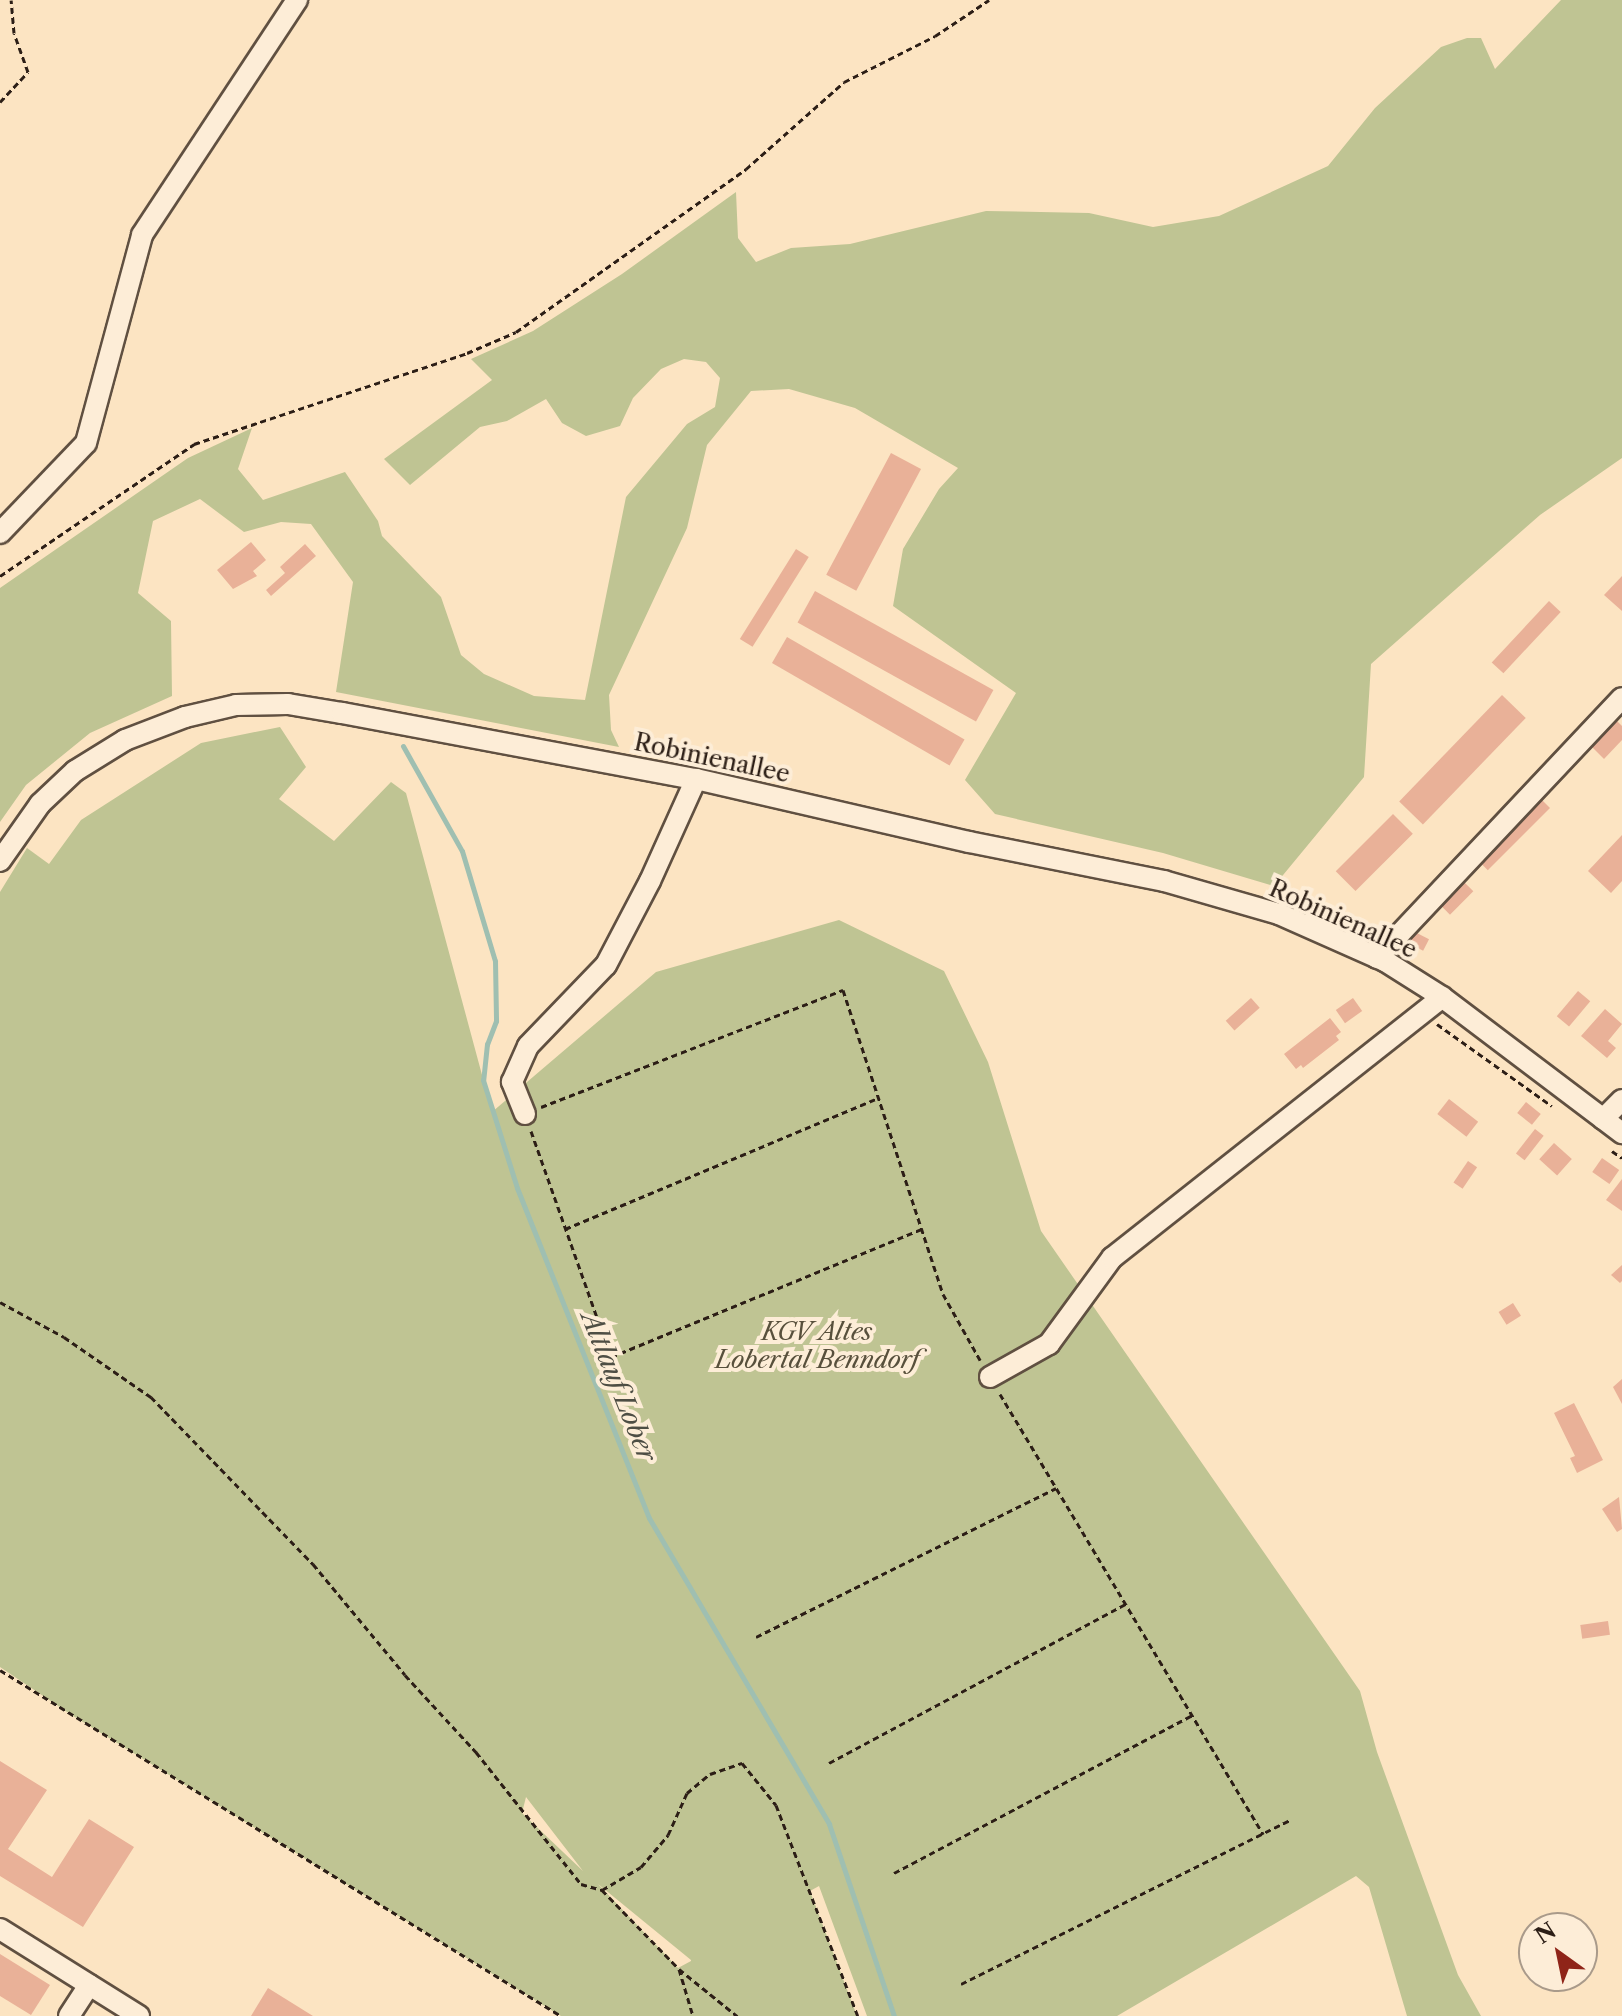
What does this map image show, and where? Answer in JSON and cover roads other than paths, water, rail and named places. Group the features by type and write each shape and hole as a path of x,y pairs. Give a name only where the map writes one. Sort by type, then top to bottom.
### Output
{"street":[{"path":"0,533 86,443 142,235 297,0"},
{"path":"1377,958 1622,698"},
{"name":"Robinienallee","path":"0,861 40,804 75,771 125,740 185,717 236,705 288,704 696,779 969,842 1164,881 1279,914 1377,958 1442,997 1603,1119 1614,1140"},
{"path":"525,1114 512,1082 528,1046 606,965 650,881 696,779"},
{"path":"990,1377 1049,1344 1112,1258 1442,997"},
{"path":"1603,1119 1622,1100"},
{"path":"0,1929 139,2016"},
{"path":"69,2016 89,1985"}],"waterway":[{"name":"Altlauf Lober","path":"403,746 462,851 495,961 496,1021 487,1044 483,1080 517,1188 649,1518 829,1824 894,2016"}],"park label":[{"name":"KGV Altes Lobertal Benndorf","path":"817,1346"}]}
